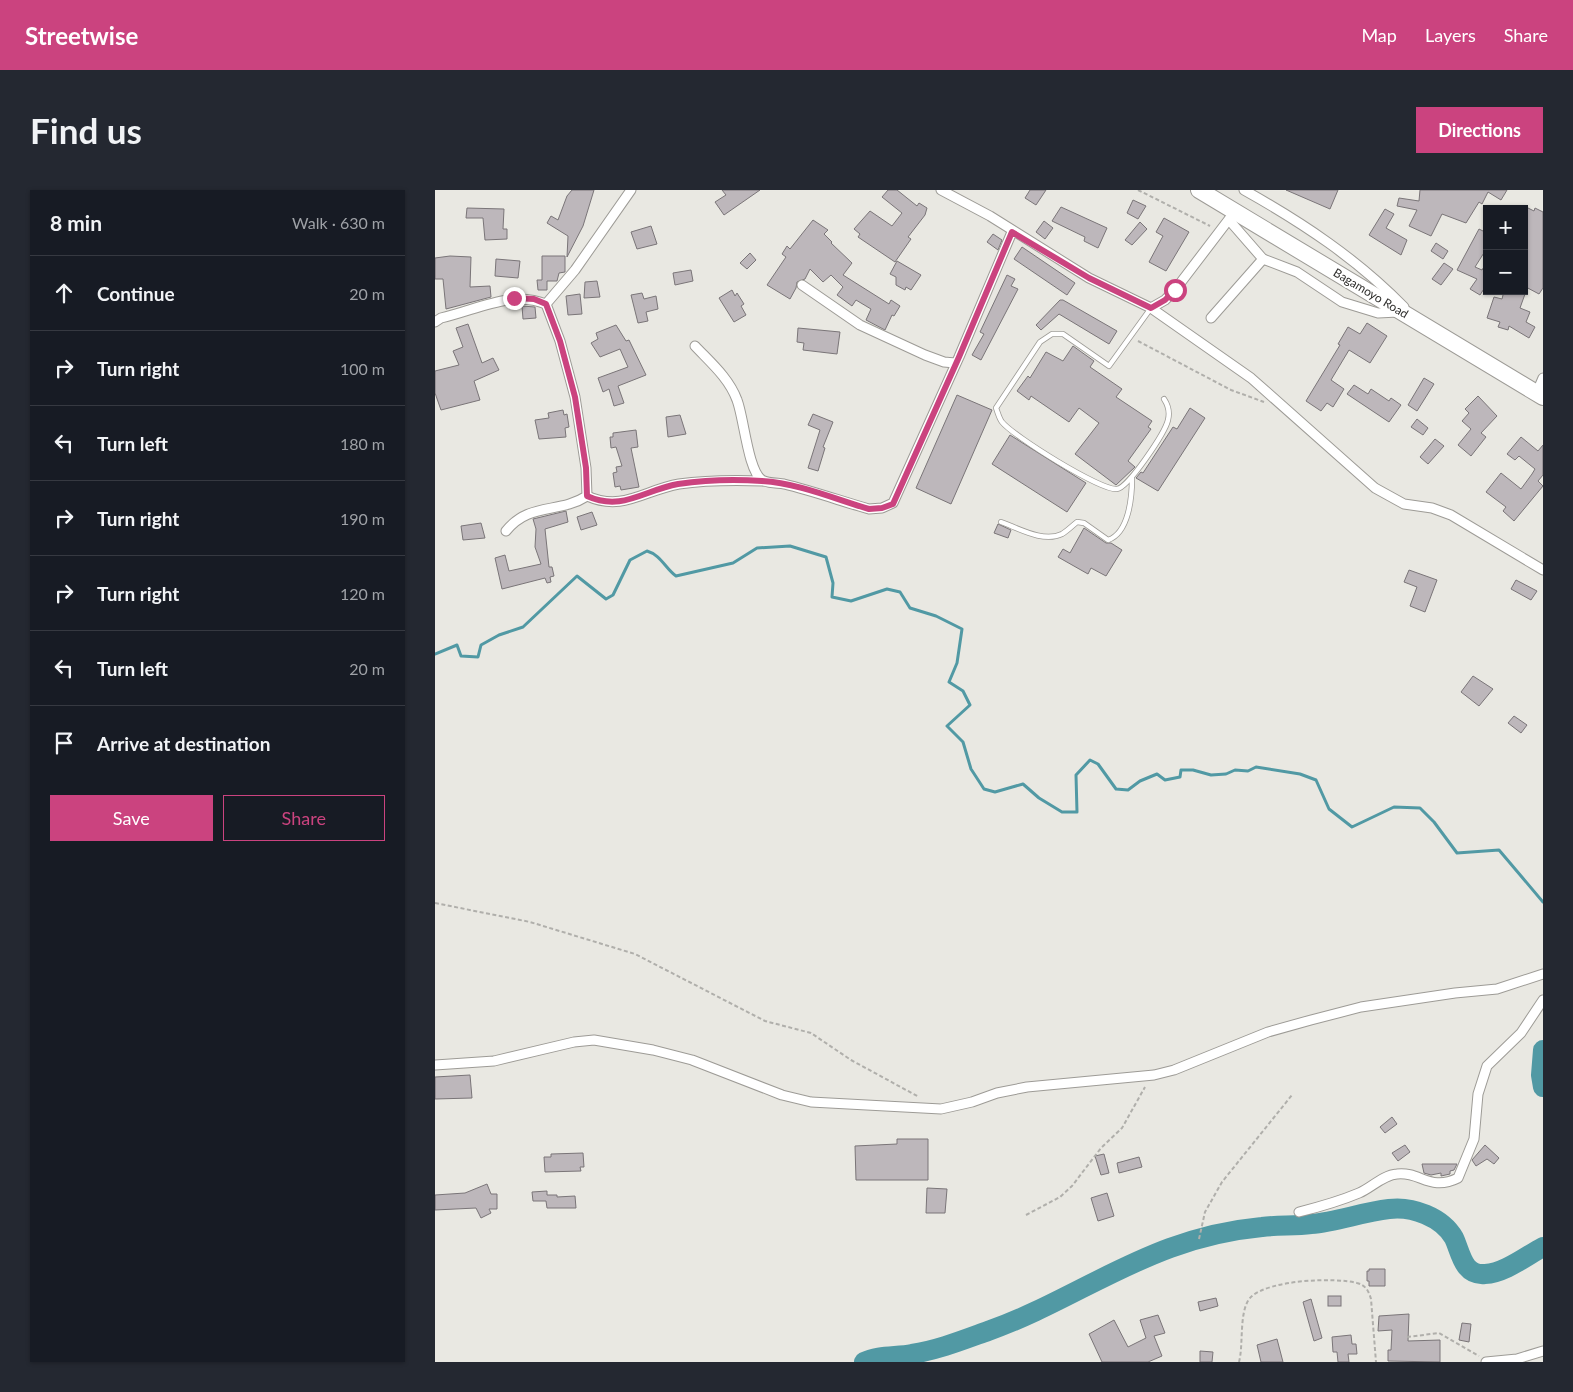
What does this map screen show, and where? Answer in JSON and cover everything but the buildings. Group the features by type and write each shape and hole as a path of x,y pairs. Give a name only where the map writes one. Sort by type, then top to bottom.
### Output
{"highway":[{"name":"Bagamoyo Road","path":"1199,190 1232,215 1418,322 1541,389"}],"street":[{"path":"546,304 575,270 631,190"},
{"path":"941,190 990,216 1012,232 1089,278 1151,308 1251,378 1306,428 1389,497 1404,504 1432,508 1451,515 1543,570"},
{"path":"1244,190 1315,232 1356,262 1418,322"},
{"path":"1151,308 1165,300 1175,290 1232,215 1263,259 1297,272 1342,302 1378,313 1401,312"},
{"path":"587,496 599,502 612,503 637,498 676,485 713,481 763,481 784,484 869,509 882,508 893,504 1012,232"},
{"path":"1211,318 1263,259"},
{"path":"802,285 860,325 925,355 944,362 955,363"},
{"path":"435,322 441,318 514,298 534,299 546,304 560,341 575,397 586,468 587,496"},
{"path":"695,346 725,379 737,399 752,464 763,481"},
{"path":"506,531 514,521 528,513 573,503 587,496"},
{"path":"435,1064 494,1061 574,1042 594,1040 653,1050 692,1060 782,1095 811,1102 941,1109 971,1102 997,1092 1027,1087 1154,1075 1174,1070 1268,1032 1361,1007 1455,993 1497,989 1543,974"},
{"path":"1299,1212 1361,1192 1396,1174 1406,1174 1432,1183 1451,1182 1458,1178 1474,1139 1478,1094 1487,1066 1521,1033 1543,1000"},
{"path":"1487,1362 1517,1359 1543,1351"}],"lane":[{"path":"1151,308 1109,366 1063,334 1045,337 1032,352 996,408 1003,424 1089,481 1115,490 1123,488 1132,478 1168,422 1168,405 1164,398"},
{"path":"1001,522 1031,534 1046,536 1061,535 1077,522 1084,524 1108,540 1120,532 1126,517 1132,496 1132,478"}],"path":[{"path":"1138,190 1221,231"},
{"path":"1131,338 1254,400 1273,405 1281,404"},
{"path":"435,903 530,922 635,954 765,1021 811,1033 851,1060 941,1109"},
{"path":"1026,1216 1060,1197 1072,1186 1101,1148 1121,1128 1133,1104 1154,1075"},
{"path":"1199,1239 1205,1212 1222,1182 1292,1095"},
{"path":"1239,1362 1245,1306 1251,1296 1265,1288 1284,1283 1312,1281 1357,1283 1368,1290 1371,1299 1376,1362"},
{"path":"1407,1337 1439,1333 1487,1362"}],"waterway":[{"path":"435,654 457,645 461,656 478,657 481,645 499,635 523,627 577,576 606,599 613,595 630,560 647,551 656,555 676,576 733,563 757,548 790,546 826,557 833,583 832,597 851,601 887,589 900,592 910,608 936,616 962,629 957,663 949,682 963,691 970,705 947,726 963,742 971,769 984,789 995,792 1023,784 1039,798 1062,812 1077,812 1076,775 1090,760 1098,764 1116,789 1128,790 1140,781 1157,774 1165,780 1180,777 1181,770 1193,770 1211,775 1226,774 1235,770 1248,771 1256,767 1300,774 1316,780 1329,809 1352,827 1394,807 1420,808 1434,822 1457,853 1499,850 1543,902"},
{"path":"1543,1050 1541,1075 1543,1087"},
{"path":"864,1362 881,1357 922,1352 960,1341 1034,1312 1147,1257 1193,1240 1238,1230 1321,1223 1379,1210 1407,1209 1426,1214 1442,1224 1454,1238 1467,1267 1478,1274 1500,1271 1543,1247"}],"route":[{"path":"514,298 534,299 546,304 547,312 560,341 575,397 586,468 587,496 599,502 612,503 637,498 676,485 713,481 763,481 784,484 869,509 882,508 893,504 959,357 1012,232 1089,278 1151,308 1165,300 1175,290"}]}
